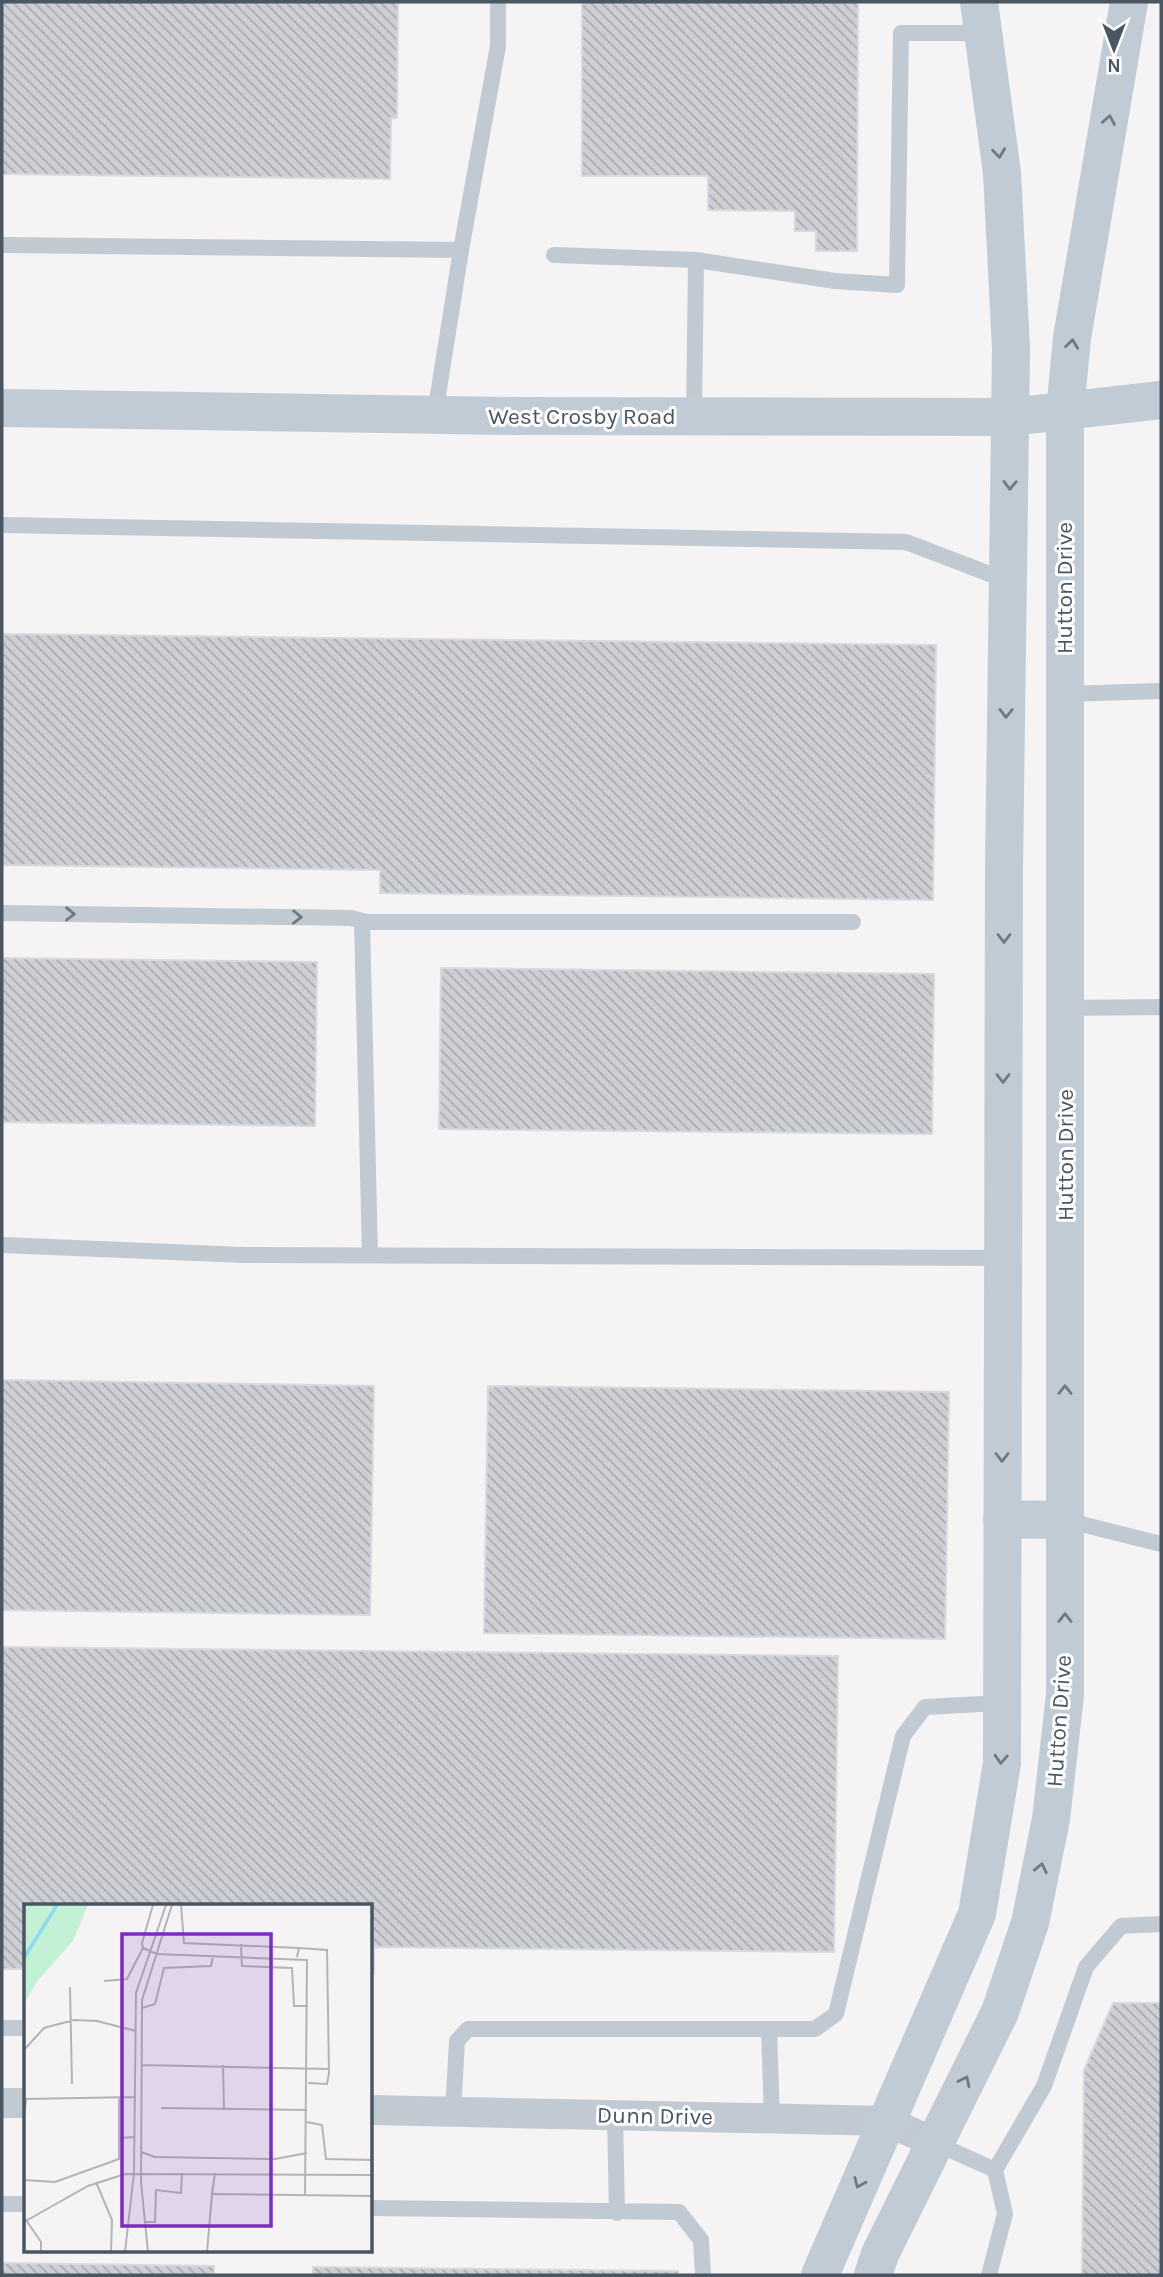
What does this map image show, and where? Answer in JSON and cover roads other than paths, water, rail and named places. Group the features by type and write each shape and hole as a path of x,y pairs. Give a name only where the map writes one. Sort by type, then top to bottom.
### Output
{"street":[{"name":"Hutton Drive","path":"873,2275 880,2254 1000,2012 1030,1923 1049,1832 1065,1695 1065,412 1074,324 1129,2"},
{"path":"820,2275 977,1914 1002,1763 1004,1009 1011,348 1002,173 980,18"},
{"name":"West Crosby Road","path":"2,408 435,415 1011,417 1161,400"},
{"path":"1004,1009 1065,1008"},
{"path":"1002,1519 1065,1520"},
{"path":"2,2103 24,2104"},
{"name":"Dunn Drive","path":"373,2110 887,2121 935,2143"}],"lane":[{"path":"435,415 461,250 498,46 498,2"},
{"path":"554,255 696,260 835,281 898,285 901,33 980,18"},
{"path":"2,245 461,250"},
{"path":"694,416 696,260"},
{"path":"2,525 906,542 1008,581"},
{"path":"1064,694 1161,691"},
{"path":"2,913 362,921 853,922"},
{"path":"362,921 370,1255"},
{"path":"1065,1008 1161,1007"},
{"path":"2,1245 244,1255 1003,1258"},
{"path":"1065,1520 1161,1544"},
{"path":"453,2112 457,2041 468,2029 815,2029 836,2014 903,1736 925,1707 1001,1703"},
{"path":"989,2275 1005,2214 995,2170 1044,2087 1086,1967 1121,1926 1161,1924"},
{"path":"2,2028 24,2028"},
{"path":"769,2029 772,2118"},
{"path":"615,2115 617,2213"},
{"path":"935,2143 995,2170"},
{"path":"2,2204 24,2204"},
{"path":"373,2208 680,2212 701,2240 703,2275"}]}
